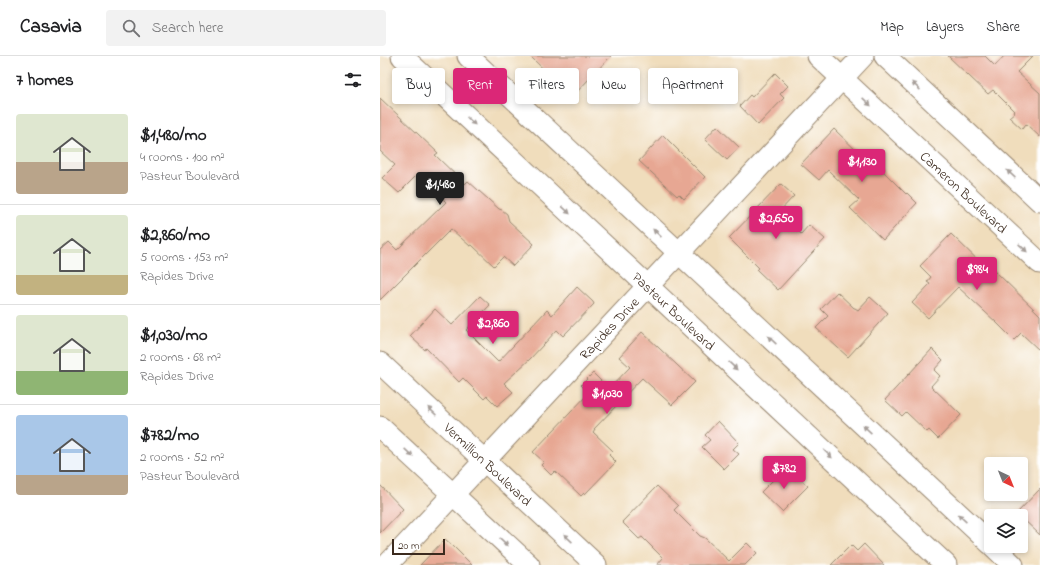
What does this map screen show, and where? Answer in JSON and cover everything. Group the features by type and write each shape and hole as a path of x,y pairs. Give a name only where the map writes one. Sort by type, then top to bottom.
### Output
{"street":[{"name":"Pasteur Boulevard","path":"402,56 946,565"},
{"path":"468,56 984,538"},
{"name":"Cameron Boulevard","path":"818,56 1040,263"},
{"name":"Rapides Drive","path":"387,565 863,56"},
{"path":"885,56 1040,201"},
{"name":"Vermillion Boulevard","path":"380,363 596,565"},
{"path":"380,426 529,565"},
{"path":"1000,553 1013,565"}],"building":[{"path":"530,56 611,56 600,68 587,68 587,81 579,90 579,68 542,68"},
{"path":"948,56 985,56 995,66 1004,56 1033,56 1017,72 1040,93 1040,137 1026,124 1022,129 1009,117 1015,112 993,90 988,94"},
{"path":"775,73 788,86 780,94 784,98 758,125 740,106 750,95 752,97"},
{"path":"380,98 438,153 435,155 465,184 468,181 499,209 507,214 509,221 534,244 513,266 503,257 494,266 472,245 470,246 451,229 380,300 380,250 389,242 397,250 446,202 443,199 444,198 419,173 399,193 382,178 395,165 380,151"},
{"path":"717,126 739,147 727,160 705,139"},
{"path":"834,129 861,155 864,152 917,203 883,240 850,208 859,200 828,170 819,180 801,164"},
{"path":"663,135 705,177 684,199 679,194 677,196 639,161"},
{"path":"781,184 794,196 778,213 801,234 809,225 825,239 778,290 757,270 759,268 729,238"},
{"path":"951,234 992,274 995,271 1040,315 1040,351 1021,333 1014,340 958,287 928,318 912,303 930,284 927,282 931,277 920,266"},
{"path":"577,287 594,304 563,336 557,330 530,359 504,383 513,392 497,406 487,396 484,399 463,378 459,382 426,348 425,350 410,336 435,309 452,325 480,296 490,305 466,330 498,362 547,310 552,315"},
{"path":"837,292 858,310 870,297 888,313 848,357 816,328 828,316 821,309"},
{"path":"642,332 695,382 672,405 642,378 594,429 593,432 613,451 609,455 616,462 585,494 584,493 581,496 555,471 551,475 541,465 544,462 533,452 589,393 581,385 593,373 609,389 630,367 619,357"},
{"path":"932,349 943,360 934,370 940,376 931,386 961,415 938,439 929,430 927,432 906,412 902,416 885,400"},
{"path":"718,421 739,443 733,449 739,454 724,469 702,447 710,440 705,435"},
{"path":"783,470 794,480 798,477 808,486 782,512 761,492"},
{"path":"380,485 403,509 380,533"},
{"path":"657,486 678,506 674,510 700,536 705,538 729,561 747,543 757,553 745,565 657,565 663,558 642,537 639,539 622,522"},
{"path":"1040,489 1040,535 1028,524 1028,509 1021,509"},
{"path":"445,539 453,546 472,565 420,565"},
{"path":"864,544 884,565 831,565 851,545 857,551"}]}
